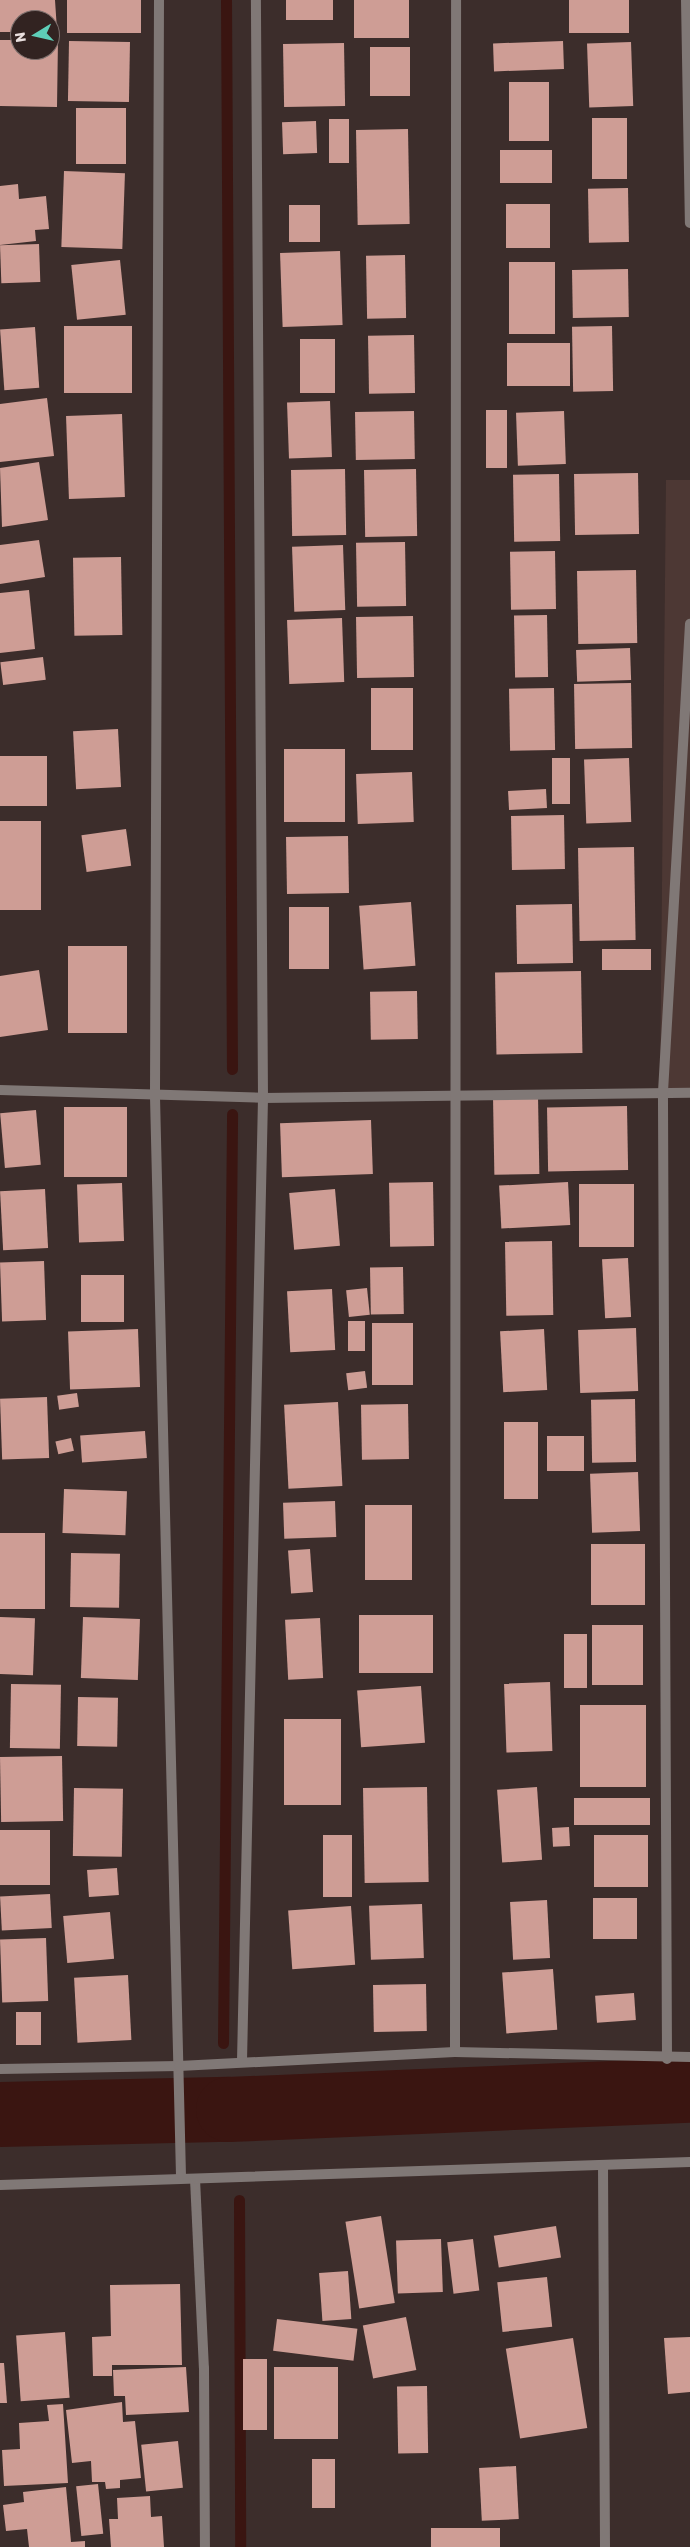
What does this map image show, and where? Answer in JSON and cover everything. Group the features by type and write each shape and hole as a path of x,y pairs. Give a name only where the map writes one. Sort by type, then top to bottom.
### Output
{"street":[{"path":"159,0 156,1097 181,2178"},
{"path":"242,2061 263,1098 256,0"},
{"path":"455,2052 458,1096 456,0"},
{"path":"686,0 690,223"},
{"path":"667,2059 663,1092 690,624"},
{"path":"0,1090 156,1097 263,1098 690,1092"},
{"path":"0,2069 179,2066 242,2061 455,2052 667,2059 690,2057"},
{"path":"0,2185 690,2162"},
{"path":"603,2165 606,2547"},
{"path":"195,2179 204,2368 204,2547"}],"shaded area":[{"path":"666,480 690,480 690,1088 660,1088"}],"building":[{"path":"0,0 55,0 56,10 10,10 10,32 0,32"},
{"path":"67,0 141,0 141,33 67,33"},
{"path":"286,0 333,0 333,20 286,20"},
{"path":"354,0 409,0 409,38 354,38"},
{"path":"569,0 629,0 629,33 569,33"},
{"path":"0,40 10,40 10,60 58,60 57,107 0,106"},
{"path":"69,41 130,42 129,102 68,101"},
{"path":"563,41 564,69 494,71 493,43"},
{"path":"631,42 633,106 589,107 587,44"},
{"path":"344,43 345,106 284,107 283,44"},
{"path":"370,47 410,47 410,96 370,96"},
{"path":"509,82 549,82 549,141 509,141"},
{"path":"76,108 126,108 126,164 76,164"},
{"path":"592,118 627,118 627,179 592,179"},
{"path":"329,119 349,119 349,163 329,163"},
{"path":"316,121 317,153 283,154 282,122"},
{"path":"408,129 410,224 358,225 356,130"},
{"path":"500,150 552,150 552,183 500,183"},
{"path":"64,171 125,173 122,249 61,247"},
{"path":"18,184 19,199 46,196 49,229 35,230 36,241 0,245 0,186"},
{"path":"628,188 629,242 589,243 588,189"},
{"path":"506,204 550,204 550,248 506,248"},
{"path":"289,205 320,205 320,242 289,242"},
{"path":"39,244 40,282 1,283 0,245"},
{"path":"340,251 343,325 283,327 280,253"},
{"path":"405,255 406,318 367,319 366,256"},
{"path":"120,260 126,315 77,320 71,265"},
{"path":"509,262 555,262 555,334 509,334"},
{"path":"628,269 629,317 573,318 572,270"},
{"path":"64,326 132,326 132,393 64,393"},
{"path":"612,326 613,391 573,392 572,327"},
{"path":"35,327 39,388 4,390 0,329"},
{"path":"414,335 415,393 369,394 368,336"},
{"path":"300,339 335,339 335,393 300,393"},
{"path":"507,343 570,343 570,386 507,386"},
{"path":"47,398 54,456 0,462 0,404"},
{"path":"330,401 332,457 289,458 287,403"},
{"path":"486,410 507,410 507,468 486,468"},
{"path":"414,411 415,459 356,460 355,412"},
{"path":"564,411 566,464 518,466 516,413"},
{"path":"122,414 125,497 69,499 66,416"},
{"path":"39,462 48,520 2,527 0,468"},
{"path":"345,469 346,535 292,536 291,470"},
{"path":"416,469 417,536 365,537 364,470"},
{"path":"638,473 639,534 575,535 574,474"},
{"path":"559,474 560,541 514,542 513,475"},
{"path":"39,540 45,577 0,584 0,545"},
{"path":"405,542 406,606 357,607 356,543"},
{"path":"343,545 345,610 294,612 292,547"},
{"path":"555,551 556,609 511,610 510,552"},
{"path":"121,557 122,635 74,636 73,558"},
{"path":"636,570 637,643 578,644 577,571"},
{"path":"29,590 35,649 0,653 0,593"},
{"path":"547,615 548,677 515,678 514,616"},
{"path":"413,616 414,677 357,678 356,617"},
{"path":"342,618 344,682 289,684 287,620"},
{"path":"630,648 631,680 577,682 576,650"},
{"path":"43,657 46,680 3,685 0,662"},
{"path":"631,683 632,748 575,749 574,684"},
{"path":"371,688 413,688 413,750 371,750"},
{"path":"554,688 555,750 510,751 509,689"},
{"path":"118,729 121,787 76,789 73,731"},
{"path":"284,749 345,749 345,822 284,822"},
{"path":"0,756 47,756 47,806 0,806"},
{"path":"552,758 570,758 570,804 552,804"},
{"path":"629,758 631,822 586,824 584,760"},
{"path":"412,772 414,822 358,824 356,774"},
{"path":"546,789 547,808 509,810 508,791"},
{"path":"564,815 565,869 512,870 511,816"},
{"path":"0,821 41,821 41,910 0,910"},
{"path":"126,829 131,866 87,872 81,835"},
{"path":"348,836 349,893 287,894 286,837"},
{"path":"634,847 636,940 580,941 578,848"},
{"path":"411,902 415,966 364,969 359,906"},
{"path":"572,904 573,963 517,964 516,905"},
{"path":"289,907 329,907 329,969 289,969"},
{"path":"68,946 127,946 127,1033 68,1033"},
{"path":"602,949 651,949 651,970 602,970"},
{"path":"39,970 48,1030 0,1037 0,976"},
{"path":"581,971 582,1053 496,1054 495,973"},
{"path":"417,991 418,1039 371,1040 370,992"},
{"path":"538,1096 539,1174 494,1175 493,1097"},
{"path":"627,1106 628,1170 548,1171 547,1107"},
{"path":"64,1107 127,1107 127,1177 64,1177"},
{"path":"36,1110 41,1165 5,1168 0,1113"},
{"path":"371,1120 373,1174 282,1177 280,1123"},
{"path":"433,1182 434,1246 390,1247 389,1183"},
{"path":"568,1182 570,1225 501,1229 499,1186"},
{"path":"122,1183 124,1241 79,1243 77,1185"},
{"path":"579,1184 634,1184 634,1247 579,1247"},
{"path":"45,1189 48,1248 3,1250 0,1191"},
{"path":"335,1189 340,1246 294,1250 289,1193"},
{"path":"552,1241 553,1315 506,1316 505,1242"},
{"path":"628,1258 631,1317 605,1318 602,1259"},
{"path":"44,1261 46,1320 2,1321 0,1263"},
{"path":"403,1267 404,1314 371,1315 370,1268"},
{"path":"81,1275 124,1275 124,1322 81,1322"},
{"path":"367,1288 370,1315 349,1317 346,1290"},
{"path":"332,1289 335,1350 290,1352 287,1291"},
{"path":"348,1321 365,1321 365,1351 348,1351"},
{"path":"372,1323 413,1323 413,1385 372,1385"},
{"path":"636,1328 638,1391 580,1393 578,1330"},
{"path":"138,1329 140,1387 70,1389 68,1331"},
{"path":"544,1329 547,1390 503,1392 500,1331"},
{"path":"365,1371 367,1388 348,1390 346,1373"},
{"path":"77,1393 79,1407 59,1410 57,1396"},
{"path":"47,1397 49,1458 2,1460 0,1399"},
{"path":"635,1399 636,1462 592,1463 591,1400"},
{"path":"338,1402 342,1486 288,1489 284,1405"},
{"path":"408,1404 409,1459 362,1460 361,1405"},
{"path":"504,1422 538,1422 538,1499 504,1499"},
{"path":"145,1431 147,1458 82,1462 80,1436"},
{"path":"547,1436 584,1436 584,1471 547,1471"},
{"path":"71,1438 74,1451 58,1454 55,1442"},
{"path":"638,1472 640,1531 592,1533 590,1474"},
{"path":"64,1489 127,1491 125,1535 62,1533"},
{"path":"335,1501 336,1537 284,1539 283,1503"},
{"path":"365,1505 412,1505 412,1580 365,1580"},
{"path":"0,1533 45,1533 45,1609 0,1609"},
{"path":"591,1544 645,1544 645,1605 591,1605"},
{"path":"310,1549 313,1592 291,1593 288,1551"},
{"path":"71,1553 120,1554 119,1608 70,1607"},
{"path":"359,1615 433,1615 433,1673 359,1673"},
{"path":"0,1617 35,1618 33,1675 0,1674"},
{"path":"83,1617 140,1619 138,1680 81,1678"},
{"path":"320,1618 323,1678 288,1680 285,1620"},
{"path":"592,1625 643,1625 643,1685 592,1685"},
{"path":"564,1634 587,1634 587,1688 564,1688"},
{"path":"550,1682 552,1751 506,1753 504,1684"},
{"path":"11,1684 61,1685 60,1749 10,1748"},
{"path":"421,1686 425,1743 361,1747 357,1690"},
{"path":"78,1697 118,1698 117,1747 77,1746"},
{"path":"580,1705 646,1705 646,1787 580,1787"},
{"path":"284,1719 341,1719 341,1805 284,1805"},
{"path":"62,1756 63,1821 1,1822 0,1757"},
{"path":"427,1787 429,1882 365,1883 363,1788"},
{"path":"537,1787 542,1860 502,1863 497,1790"},
{"path":"74,1788 123,1789 122,1857 73,1856"},
{"path":"574,1798 650,1798 650,1825 574,1825"},
{"path":"569,1827 570,1846 553,1847 552,1828"},
{"path":"0,1830 50,1830 50,1885 0,1885"},
{"path":"323,1835 352,1835 352,1897 323,1897"},
{"path":"594,1835 648,1835 648,1887 594,1887"},
{"path":"117,1868 119,1895 89,1897 87,1870"},
{"path":"50,1894 52,1928 2,1931 0,1897"},
{"path":"593,1898 637,1898 637,1939 593,1939"},
{"path":"547,1900 550,1958 513,1960 510,1902"},
{"path":"422,1904 424,1958 371,1960 369,1906"},
{"path":"351,1906 355,1965 292,1969 288,1910"},
{"path":"110,1912 114,1959 67,1963 63,1916"},
{"path":"46,1938 48,2001 2,2003 0,1940"},
{"path":"553,1969 557,2030 506,2033 502,1973"},
{"path":"128,1975 131,2040 77,2043 74,1978"},
{"path":"426,1984 427,2031 374,2032 373,1985"},
{"path":"634,1993 636,2020 597,2023 595,1996"},
{"path":"16,2012 41,2012 41,2045 16,2045"},
{"path":"381,2216 395,2303 359,2309 345,2222"},
{"path":"556,2226 561,2258 499,2267 494,2236"},
{"path":"441,2239 443,2292 398,2294 396,2241"},
{"path":"473,2239 479,2291 454,2294 447,2242"},
{"path":"348,2271 351,2319 322,2321 319,2273"},
{"path":"547,2277 552,2327 503,2332 497,2282"},
{"path":"180,2284 182,2365 112,2365 112,2376 93,2376 92,2337 111,2336 110,2285"},
{"path":"406,2317 416,2370 373,2378 363,2325"},
{"path":"277,2319 357,2329 353,2361 273,2351"},
{"path":"65,2332 70,2398 21,2401 16,2335"},
{"path":"690,2337 690,2392 668,2394 664,2338"},
{"path":"573,2338 587,2428 520,2439 506,2349"},
{"path":"243,2359 267,2359 267,2430 243,2430"},
{"path":"0,2363 4,2363 7,2403 0,2403"},
{"path":"186,2367 189,2412 126,2415 125,2396 114,2396 113,2370"},
{"path":"274,2367 338,2367 338,2439 274,2439"},
{"path":"427,2386 428,2453 398,2454 397,2387"},
{"path":"122,2402 123,2422 135,2421 141,2478 120,2480 120,2488 106,2489 105,2482 92,2482 91,2461 72,2463 66,2410"},
{"path":"63,2404 68,2483 4,2486 2,2450 20,2449 19,2423 49,2421 47,2405"},
{"path":"178,2441 183,2488 146,2492 141,2445"},
{"path":"312,2459 335,2459 335,2508 312,2508"},
{"path":"516,2466 519,2519 482,2521 479,2468"},
{"path":"98,2484 103,2534 81,2536 76,2486"},
{"path":"66,2487 71,2542 85,2541 85,2547 29,2547 27,2529 6,2531 3,2505 24,2502 23,2492"},
{"path":"150,2496 151,2517 162,2516 164,2547 111,2547 109,2519 118,2519 117,2498"},
{"path":"431,2528 500,2528 500,2547 431,2547"}],"waterway":[{"path":"226,0 232,1069"},
{"path":"223,2043 232,1114"},
{"path":"0,2114 228,2109 690,2090"},
{"path":"239,2200 240,2547"}]}
